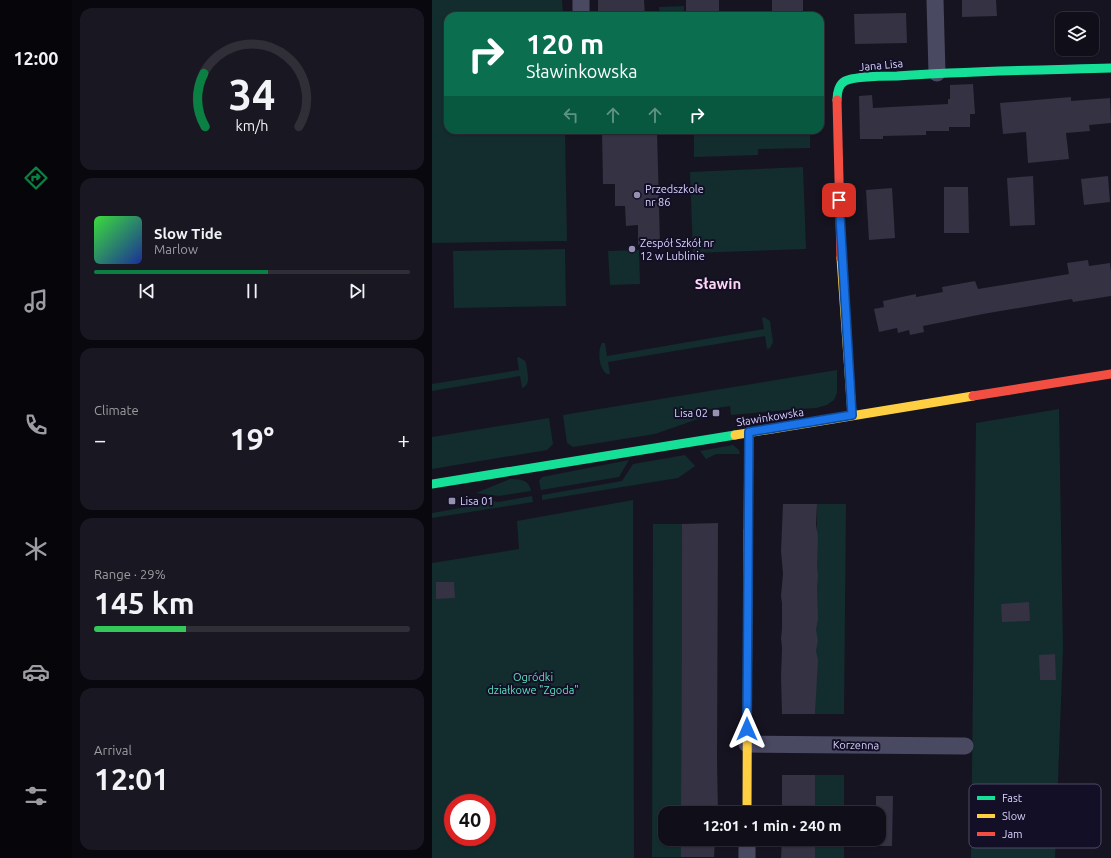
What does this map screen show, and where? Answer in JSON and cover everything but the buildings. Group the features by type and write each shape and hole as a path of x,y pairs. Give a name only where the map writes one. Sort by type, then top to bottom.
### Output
{"street":[{"path":"581,0 581,12"},
{"path":"934,0 937,73"},
{"name":"Jana Lisa","path":"852,415 841,247 836,110 837,94 840,86 845,81 859,78 937,73 1111,68"},
{"name":"Sławinkowska","path":"432,484 1111,374"},
{"path":"747,806 749,432"},
{"name":"Korzenna","path":"747,744 965,746"},
{"path":"747,846 747,858"}],"green space":[{"path":"432,0 562,0 563,12 444,12 444,134 565,134 567,241 432,243"},
{"path":"684,6 684,12 660,12 659,7"},
{"path":"694,134 810,134 810,148 758,149 758,155 694,157"},
{"path":"803,167 806,249 693,253 690,172"},
{"path":"565,249 566,306 454,308 453,251"},
{"path":"639,250 640,284 610,285 608,251"},
{"path":"764,317 770,321 773,342 770,348 767,349 765,336 608,362 610,374 604,372 602,368 599,355 600,346 602,343 605,343 607,356 764,329 762,318"},
{"path":"519,357 525,361 528,374 527,384 522,388 520,376 432,391 432,384 519,370 517,358"},
{"path":"837,370 837,393 834,400 827,405 816,408 731,415 730,406 704,410 705,418 655,434 573,447 567,443 563,415"},
{"path":"1059,409 1063,649 1058,784 972,784 976,423"},
{"path":"549,418 553,444 547,450 432,469 432,437"},
{"path":"733,445 739,450 740,454 716,454 706,459 700,451"},
{"path":"685,455 695,466 678,478 542,500 542,495 622,481 633,464"},
{"path":"629,460 619,477 541,490 539,481 542,477"},
{"path":"510,479 518,479 526,482 531,491 499,496 476,493"},
{"path":"532,496 533,502 432,518 432,513 466,507 464,499 476,498 498,502"},
{"name":"Ogródki działkowe \"Zgoda\"","path":"633,500 634,858 432,858 432,563 519,549 517,521"},
{"path":"817,504 846,504 844,714 815,714"},
{"path":"653,524 682,524 681,806 658,806 658,846 681,846 681,857 652,857"},
{"path":"815,775 844,775 844,806 815,806"},
{"path":"815,846 844,846 844,858 814,858"},
{"path":"971,848 1055,848 1055,858 971,858"}],"traffic: fast":[{"path":"837,100 837,94 843,82 850,79 863,77 1111,68"},
{"path":"432,484 735,435"}],"traffic: slow":[{"path":"841,258 852,415"},
{"path":"735,435 973,396"},
{"path":"747,806 748,531"}],"traffic: jam":[{"path":"837,100 841,258"},
{"path":"973,396 1111,374"},
{"path":"748,531 749,432"}],"place":[{"name":"Przedszkole nr 86","path":"637,195"},
{"name":"Zespół Szkół nr 12 w Lublinie","path":"632,249"},
{"name":"Lisa 02","path":"716,413"},
{"name":"Lisa 01","path":"452,501"}],"district":[{"name":"Sławin","path":"718,284"}],"route":[{"path":"747,729 749,432 852,415 839,200"}]}
